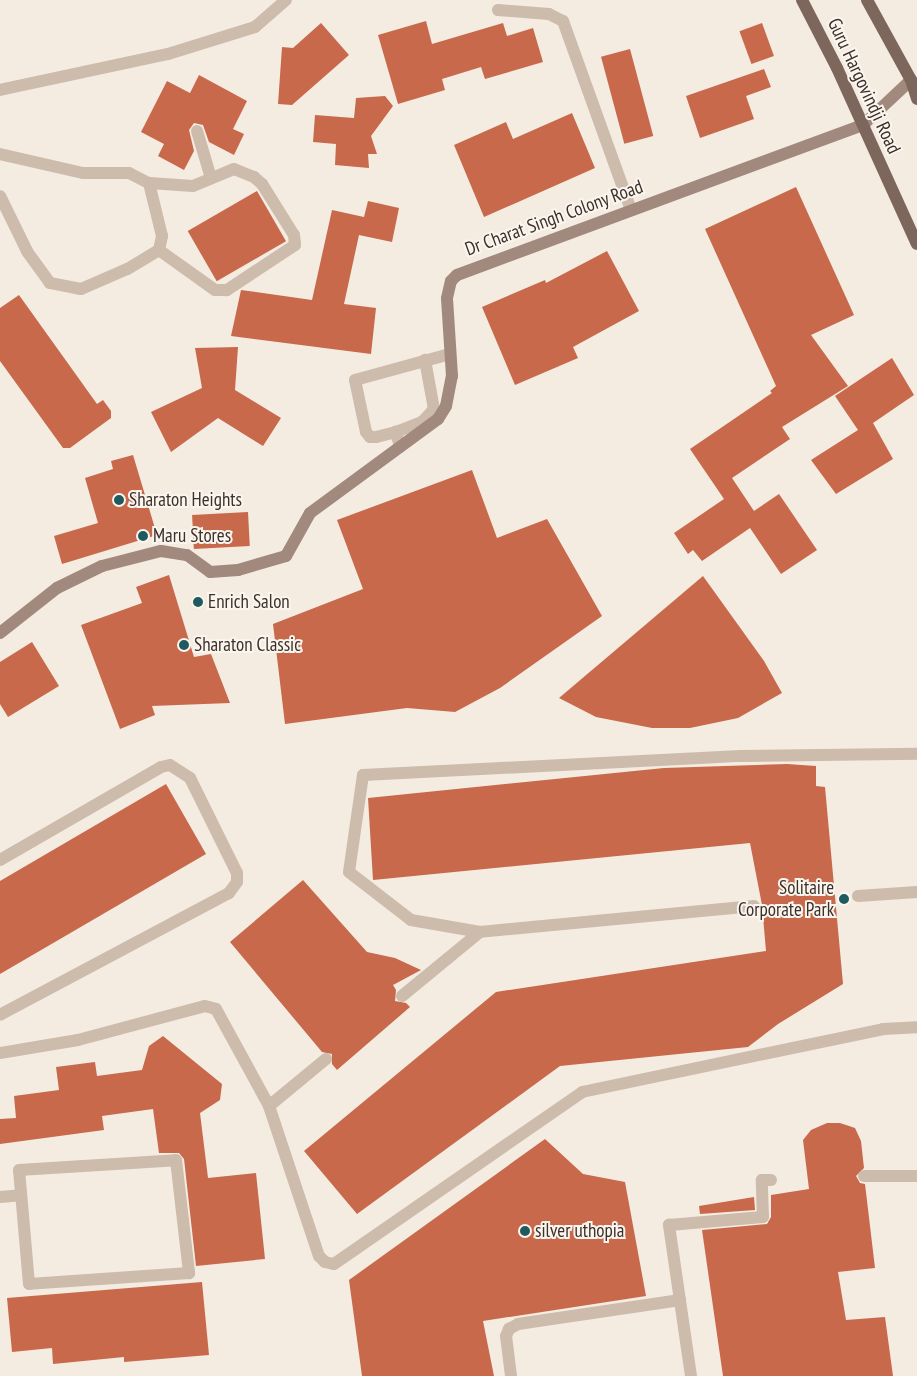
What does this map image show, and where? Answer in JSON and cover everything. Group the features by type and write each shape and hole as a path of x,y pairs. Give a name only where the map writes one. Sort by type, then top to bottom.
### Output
{"main road":[{"name":"Guru Hargovindji Road","path":"802,0 863,125 917,244"},
{"name":"Guru Hargovindji Road","path":"867,0 914,78 917,99"}],"street":[{"path":"0,90 168,54 255,26 286,0"},
{"path":"498,10 549,14 564,21 632,210"},
{"name":"Dr Charat Singh Colony Road","path":"0,633 57,588 102,566 161,551 187,555 210,572 238,570 286,556 310,513 438,419 446,406 452,376 447,298 451,281 457,275 863,125 914,78"},
{"path":"197,131 211,178"},
{"path":"0,154 83,173 129,173 149,183 193,186 234,169 254,177 262,184 294,235 295,245 227,290 215,290 159,250"},
{"path":"0,196 27,252 50,283 81,289 127,269 159,250 162,236 149,183"},
{"path":"425,360 434,409 422,422 396,432 370,437 366,432 355,380 425,360 450,354"},
{"path":"396,432 400,447"},
{"path":"754,906 480,932 411,920 349,872 363,775 741,756 917,754"},
{"path":"0,860 161,767 170,765 190,778 237,873 237,882 229,893 0,1015"},
{"path":"858,896 917,892"},
{"path":"402,996 480,932"},
{"path":"0,1053 78,1040 212,1007 221,1014 269,1106 319,1256 326,1262 334,1264 582,1092 883,1030 917,1027"},
{"path":"269,1106 326,1059"},
{"path":"176,1160 189,1273 29,1284 21,1195 19,1170 176,1160"},
{"path":"864,1176 917,1176"},
{"path":"691,1376 669,1225 763,1217 762,1180 771,1180"},
{"path":"0,1197 21,1195"},
{"path":"511,1376 506,1336 509,1329 518,1324 680,1300"}],"building":[{"path":"426,21 432,44 503,23 507,36 533,28 543,62 485,79 481,67 442,79 445,90 398,104 378,35"},
{"path":"321,23 349,55 292,105 278,104 282,47 293,48"},
{"path":"762,23 774,56 751,64 739,31"},
{"path":"630,49 653,136 624,144 601,57"},
{"path":"764,69 771,87 746,96 754,119 700,138 686,96"},
{"path":"199,75 247,101 233,129 244,134 234,155 209,142 203,125 194,123 189,130 194,151 184,170 158,156 164,144 141,132 167,81 190,93"},
{"path":"385,96 393,106 371,136 377,154 368,154 369,168 335,165 336,144 313,142 315,115 354,118 356,98"},
{"path":"572,113 595,168 484,217 454,145 506,122 513,139"},
{"path":"796,187 854,315 811,335 848,386 782,427 790,439 732,478 754,511 779,494 817,550 781,574 750,528 702,561 693,550 688,554 674,533 724,499 690,449 772,393 770,391 776,386 705,229"},
{"path":"257,191 286,241 217,281 188,231"},
{"path":"368,201 399,208 392,242 359,235 344,304 376,308 371,354 231,336 241,290 312,300 332,210 364,217"},
{"path":"607,251 639,311 573,347 578,358 515,385 482,307 545,280 546,283"},
{"path":"19,295 97,404 103,400 111,411 111,418 70,448 63,448 0,361 0,308"},
{"path":"238,347 235,390 281,418 263,446 218,418 171,452 151,412 202,388 195,348"},
{"path":"892,358 914,395 873,423 893,459 836,494 811,460 858,430 835,396"},
{"name":"Sharaton Heights","path":"133,455 157,535 62,564 54,536 98,523 85,478 113,469 111,461"},
{"path":"472,470 497,538 547,519 602,616 500,688 455,712 407,708 285,724 273,624 363,589 337,520"},
{"path":"248,512 250,546 194,549 192,515"},
{"path":"169,575 194,657 211,654 230,703 152,706 155,715 120,729 81,625 142,603 136,587"},
{"path":"703,576 764,661 782,693 738,718 690,728 652,728 596,717 559,698"},
{"path":"32,642 59,686 8,717 0,704 0,662"},
{"path":"787,764 816,766 816,786 825,787 843,984 778,1024 748,1047 560,1066 357,1214 304,1151 496,992 766,951 762,905 750,843 373,880 368,798 664,768"},
{"path":"166,784 206,854 0,974 0,881"},
{"path":"303,880 367,952 395,958 421,970 393,985 396,990 395,1001 406,1003 410,1007 337,1070 332,1064 332,1054 322,1052 230,942"},
{"path":"163,1036 222,1084 220,1100 200,1113 208,1178 256,1173 265,1259 196,1266 184,1159 179,1153 159,1153 153,1109 102,1116 104,1130 0,1144 0,1119 16,1118 14,1096 59,1090 56,1067 95,1062 97,1076 142,1070 149,1046"},
{"path":"827,1123 840,1123 855,1128 861,1141 864,1168 856,1176 860,1183 865,1184 875,1268 838,1272 846,1320 885,1317 893,1376 723,1376 702,1230 767,1224 771,1217 771,1195 809,1189 803,1140 811,1130"},
{"name":"silver uthopia","path":"545,1139 583,1174 625,1182 646,1296 483,1321 494,1376 362,1376 349,1280"},
{"path":"754,1197 755,1210 700,1214 699,1206"},
{"path":"202,1282 209,1355 124,1362 124,1357 53,1364 52,1348 12,1352 7,1298"}],"place":[{"name":"Sharaton Heights","path":"119,500"},
{"name":"Maru Stores","path":"143,536"},
{"name":"Enrich Salon","path":"198,602"},
{"name":"Sharaton Classic","path":"184,645"},
{"name":"Solitaire Corporate Park","path":"844,899"},
{"name":"silver uthopia","path":"525,1231"}]}
